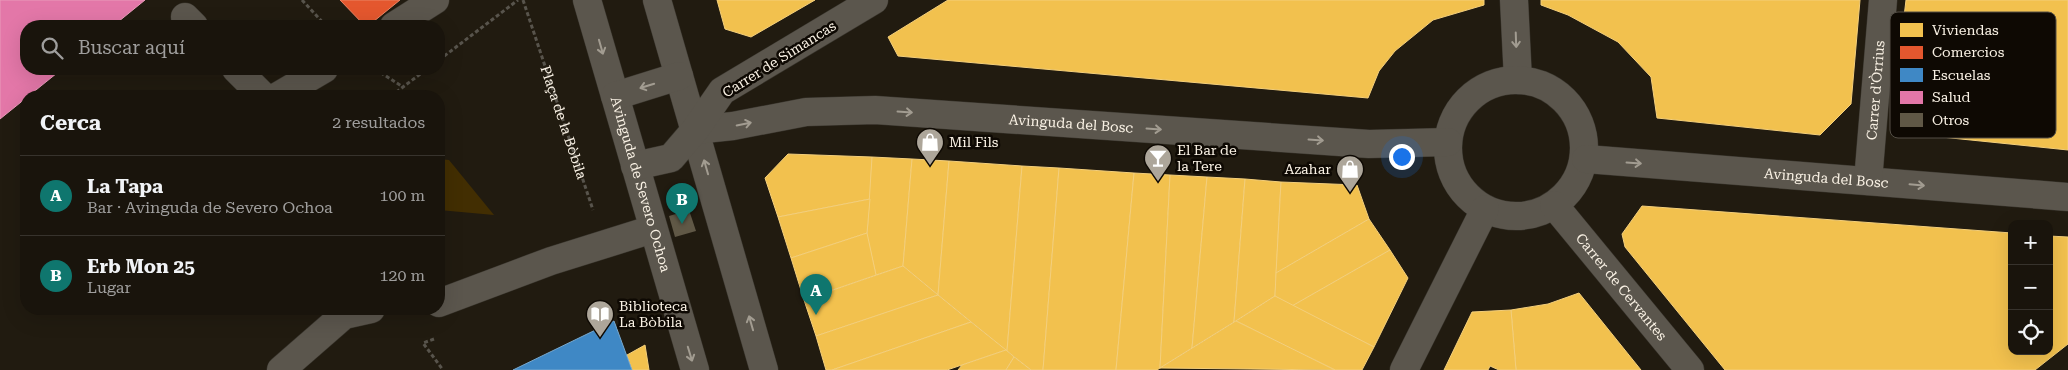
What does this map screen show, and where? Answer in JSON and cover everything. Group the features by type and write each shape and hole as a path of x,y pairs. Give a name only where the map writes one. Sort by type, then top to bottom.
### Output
{"street":[{"path":"403,20 435,0"},
{"name":"Avinguda de Severo Ochoa","path":"587,0 695,370"},
{"path":"657,0 764,370"},
{"name":"Carrer de Simancas","path":"635,166 671,158 695,130 722,91 874,0"},
{"path":"1514,0 1518,80"},
{"name":"Carrer d'Òrrius","path":"1868,181 1883,0"},
{"path":"242,75 256,90"},
{"path":"288,90 314,75"},
{"path":"615,96 679,76"},
{"path":"1518,80 1542,85 1564,99 1578,120 1586,160 1581,174 1570,189 1554,205 1532,214 1508,215 1485,209 1469,197 1456,182 1449,162 1448,142 1455,118 1470,97 1492,84 1518,80"},
{"name":"Avinguda del Bosc","path":"695,130 733,126 806,112 875,110 1369,144 1448,142"},
{"name":"Avinguda del Bosc","path":"1586,160 2068,197"},
{"name":"Carrer de Cervantes","path":"1554,205 1690,370"},
{"path":"1404,370 1485,209"},
{"path":"445,301 551,261 653,229"},
{"path":"281,370 343,315"}],"path":[{"path":"302,0 320,20"},
{"path":"445,55 518,0"},
{"name":"Plaça de la Bòbila","path":"522,0 604,244"},
{"path":"385,75 403,87"},
{"path":"399,90 419,75"},
{"path":"438,338 423,343 443,370"}],"shaded area":[{"path":"445,160 449,160 494,215 445,211"}],"building: Viviendas":[{"path":"717,0 815,0 751,37 725,29"},
{"path":"948,0 1484,0 1484,5 1433,20 1395,51 1379,71 1368,98 898,56 888,37"},
{"path":"1541,0 1860,0 1851,104 1820,135 1657,118 1651,77 1618,42 1568,15 1541,5"},
{"path":"1906,0 2068,0 2068,150 1951,138 2056,138 2056,12 1905,12"},
{"path":"788,154 872,157 870,199 778,217 765,178"},
{"path":"872,157 912,159 903,266 876,275 867,236"},
{"path":"912,159 949,161 938,295 903,266"},
{"path":"949,161 1022,166 1007,351 938,295"},
{"path":"1022,166 1059,168 1043,370 1031,370 1007,351"},
{"path":"1059,168 1134,173 1116,370 1043,370"},
{"path":"1134,173 1170,175 1160,368 1157,370 1116,370"},
{"path":"1170,175 1207,177 1192,348 1160,368"},
{"path":"1207,177 1245,179 1234,322 1192,348"},
{"path":"1245,179 1281,182 1275,296 1234,322"},
{"path":"1281,182 1357,185 1369,219 1276,273"},
{"path":"870,199 867,233 791,258 778,217"},
{"path":"1642,206 2008,233 2008,355 2053,355 2053,236 2068,237 2068,344 2035,370 1725,370 1625,247 1622,234"},
{"path":"1369,219 1390,250 1292,306 1275,296 1276,273"},
{"path":"867,233 876,275 804,300 791,258"},
{"path":"1390,250 1408,278 1374,347 1292,306"},
{"path":"903,266 938,295 816,336 804,300"},
{"path":"1579,293 1641,370 1516,370 1511,310 1548,304"},
{"path":"938,295 971,322 832,370 826,370 816,336"},
{"path":"1275,296 1374,347 1362,370 1335,370 1236,321"},
{"path":"1511,310 1516,370 1499,370 1490,366 1488,370 1444,370 1472,312"},
{"path":"1236,321 1335,370 1160,368"},
{"path":"971,322 1006,350 947,370 832,370"},
{"path":"645,345 649,370 632,370 627,355"},
{"path":"1006,350 1014,357 1006,370 958,370 962,365"},
{"path":"1014,357 1031,370 1006,370"}],"building: Comercios":[{"path":"340,0 400,0 375,20 359,20"}],"building: Escuelas":[{"name":"Biblioteca La Bòbila","path":"614,321 632,370 513,370"}],"building: Salud":[{"path":"0,0 145,0 120,20 20,20 20,75 55,75 36,90 20,90 20,103 0,119"}],"building: Otros":[{"path":"689,210 696,231 675,237 669,216"}],"place":[{"name":"Mil Fils","path":"930,166"},
{"name":"El Bar de la Tere","path":"1158,182"},
{"name":"Azahar","path":"1350,193"},
{"name":"Erb Mon 25","path":"682,224"},
{"name":"La Tapa","path":"816,315"},
{"name":"Biblioteca La Bòbila","path":"600,338"}]}
